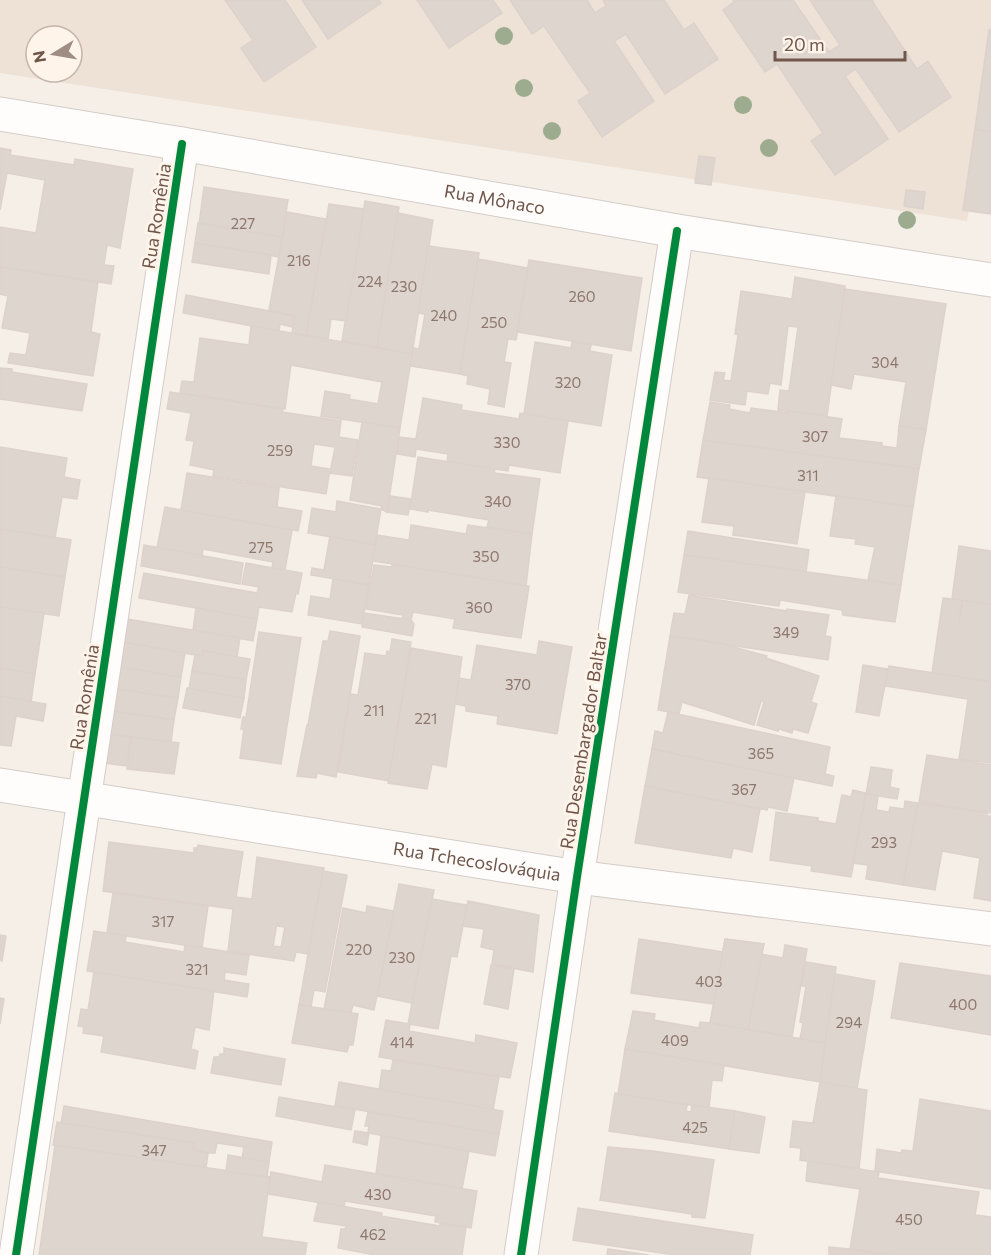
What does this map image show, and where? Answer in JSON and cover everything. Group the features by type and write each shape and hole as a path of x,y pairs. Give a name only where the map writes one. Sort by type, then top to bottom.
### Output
{"street":[{"name":"Rua Mônaco","path":"0,114 677,231 991,280"},
{"name":"Rua Romênia","path":"16,1255 182,144"},
{"name":"Rua Desembargador Baltar","path":"521,1255 677,231"},
{"name":"Rua Tchecoslováquia","path":"0,785 577,877 991,929"}],"shaded area":[{"path":"0,0 991,0 991,81 967,221 72,84 84,84 84,24 24,24 24,77 0,73"}],"building":[{"path":"225,0 285,0 316,47 264,82 241,48 253,40"},
{"path":"302,0 379,0 381,3 328,39"},
{"path":"417,0 493,0 502,13 449,48"},
{"path":"510,0 587,0 595,13 606,6 603,0 664,0 684,30 694,23 718,59 665,94 626,34 614,41 654,101 602,137 578,101 590,93 544,26 532,34"},
{"path":"733,0 793,0 829,52 840,45 810,0 873,0 917,69 928,61 951,97 899,132 856,69 845,76 888,139 835,175 811,141 823,133 777,64 765,72 723,10 734,2"},
{"path":"989,30 991,31 991,132 975,129"},
{"path":"975,129 991,132 991,214 963,210"},
{"path":"0,148 11,150 10,155 74,165 75,159 133,169 120,248 107,245 104,265 114,266 111,284 0,267 0,227 36,233 45,180 7,173 0,210"},
{"path":"699,156 715,158 711,185 695,183"},
{"path":"204,187 288,200 282,237 199,224"},
{"path":"906,190 925,192 923,209 904,206"},
{"path":"365,201 399,207 377,347 342,341"},
{"path":"329,204 364,209 346,321 331,319 328,339 306,335"},
{"path":"287,212 326,219 306,335 292,333 295,316 269,310"},
{"path":"398,213 433,220 412,354 377,347"},
{"path":"198,223 282,237 279,257 195,243"},
{"path":"195,243 271,255 269,274 192,262"},
{"path":"428,246 479,253 460,374 410,366 413,348 419,349 425,314 418,313"},
{"path":"478,259 528,268 516,340 508,339 504,362 511,363 504,407 488,404 490,389 467,384 468,376 460,374"},
{"path":"529,260 642,278 631,351 517,332"},
{"path":"0,267 98,282 91,332 100,334 93,376 8,363 10,353 26,355 30,333 2,328 8,296 0,294"},
{"path":"795,277 845,286 827,416 778,410 780,390 789,391 798,327 788,326 781,385 770,383 768,394 747,391 745,405 710,400 715,372 725,373 723,380 731,381 738,335 735,334 741,291 792,299"},
{"path":"845,289 946,304 926,430 899,426 906,382 854,374 851,389 831,385"},
{"path":"186,295 295,316 293,327 280,324 279,331 183,313"},
{"path":"251,326 412,354 400,428 321,416 325,391 350,395 349,399 378,404 382,382 291,365 285,409 180,393 182,381 194,382 200,338 249,345"},
{"path":"535,342 571,348 572,342 591,345 590,351 612,355 601,426 524,414"},
{"path":"0,368 87,384 82,411 0,399"},
{"path":"170,392 283,409 282,412 341,421 339,437 358,440 352,476 330,473 335,447 314,444 311,466 330,469 326,494 213,476 214,470 190,465 194,441 186,440 191,413 167,409"},
{"path":"423,398 462,405 461,410 519,419 520,413 568,421 560,473 509,465 508,471 447,462 448,454 416,449 415,457 397,454 399,437 416,439"},
{"path":"710,402 730,405 729,409 750,413 751,408 842,419 839,438 882,443 882,446 897,448 899,426 926,430 919,469 703,440"},
{"path":"362,422 400,428 387,512 381,509 382,506 350,500"},
{"path":"703,440 919,469 913,507 697,477"},
{"path":"0,447 67,458 64,477 80,480 77,499 62,497 55,538 0,529"},
{"path":"418,457 495,469 494,473 540,479 532,534 487,527 489,520 410,509"},
{"path":"187,473 279,488 277,507 302,511 298,531 181,510"},
{"path":"709,478 805,492 797,544 733,535 734,526 702,522"},
{"path":"390,496 411,499 408,515 387,512"},
{"path":"836,496 913,507 901,585 868,580 875,547 855,544 856,539 830,536"},
{"path":"337,501 381,509 375,545 308,533 312,508 336,512"},
{"path":"165,507 292,530 285,570 272,568 273,562 203,549 202,556 157,548"},
{"path":"411,525 466,534 468,525 532,534 526,586 373,561 377,535 409,540"},
{"path":"0,529 71,540 65,577 0,567"},
{"path":"688,531 809,550 806,572 684,555"},
{"path":"330,536 375,545 369,585 311,575 312,568 324,570"},
{"path":"144,545 243,563 240,584 141,566"},
{"path":"959,546 991,551 991,605 952,599"},
{"path":"684,555 901,585 895,622 843,615 842,610 780,600 779,606 678,592"},
{"path":"246,563 302,573 292,612 259,607 257,619 139,598 144,573 257,593 259,587 242,584"},
{"path":"392,564 529,586 521,638 453,628 455,619 413,612 411,620 402,619 403,615 366,609 374,565 392,567"},
{"path":"0,567 65,577 59,616 0,607"},
{"path":"333,579 369,585 362,624 308,615 311,596 330,599"},
{"path":"689,595 787,611 787,609 829,615 825,636 831,637 828,660 670,636 674,613 685,614"},
{"path":"943,598 962,600 959,622 963,600 991,605 991,682 932,673"},
{"path":"0,607 44,613 35,674 0,668"},
{"path":"196,608 257,619 253,641 193,630"},
{"path":"364,613 411,620 414,624 412,636 362,627"},
{"path":"127,619 240,638 237,657 203,651 202,656 123,642"},
{"path":"330,631 360,636 336,777 317,773 316,778 297,776 323,641 328,641"},
{"path":"259,632 301,638 281,764 240,758 244,729 241,729 243,717 246,717"},
{"path":"670,636 719,643 767,656 766,658 819,676 811,702 817,704 808,733 793,729 792,733 779,729 778,731 757,725 764,702 761,701 754,725 682,702 679,714 658,710"},
{"path":"392,639 411,642 389,781 338,772 350,694 358,695 365,653 386,656 387,651 390,652"},
{"path":"539,641 572,647 557,734 497,724 498,716 466,711 466,706 455,704 459,678 471,680 477,645 537,655"},
{"path":"123,642 185,653 181,677 120,667"},
{"path":"411,648 462,657 446,767 432,764 427,789 388,783"},
{"path":"203,651 250,659 246,680 192,671 195,655 202,656"},
{"path":"863,665 888,669 879,716 856,712"},
{"path":"889,666 991,682 991,763 959,759 968,699 885,686"},
{"path":"120,667 181,677 178,698 116,689"},
{"path":"0,668 35,674 31,702 0,696"},
{"path":"192,671 246,680 244,698 189,689"},
{"path":"187,688 244,698 240,718 183,708"},
{"path":"116,689 178,698 174,720 113,711"},
{"path":"0,696 46,704 43,721 16,716 11,746 0,745"},
{"path":"113,711 174,720 171,742 108,734"},
{"path":"668,712 830,747 825,774 834,776 832,786 652,749 655,731 663,733"},
{"path":"108,734 131,737 127,766 104,763"},
{"path":"131,737 179,743 174,774 127,769"},
{"path":"652,749 794,778 787,811 768,807 767,810 645,786"},
{"path":"927,755 991,765 991,813 919,802"},
{"path":"871,767 892,770 890,787 899,789 897,799 866,794"},
{"path":"645,786 760,809 752,852 733,848 731,858 635,843"},
{"path":"853,790 866,794 851,877 811,871 812,866 770,860 776,812 818,818 818,821 836,824 842,795 851,797"},
{"path":"866,794 878,796 876,810 889,812 890,807 904,809 905,801 918,803 903,885 866,879 868,865 853,863"},
{"path":"918,803 987,813 987,816 991,816 991,901 974,898 980,858 942,851 935,890 903,885"},
{"path":"109,842 194,853 194,848 198,845 243,852 236,897 252,899 257,857 324,868 308,954 296,952 294,961 228,951 233,909 103,891","holes":["278,923 278,926 285,927 281,947 273,946"]},
{"path":"323,871 347,875 325,992 314,990 311,1007 299,1005"},
{"path":"399,884 434,890 412,1003 377,996"},
{"path":"113,893 208,906 202,948 107,933"},
{"path":"432,899 467,905 457,957 451,956 438,1029 408,1024"},
{"path":"468,901 539,915 533,972 492,964 494,950 481,947 484,929 463,926"},
{"path":"367,906 394,911 374,1010 353,1005 351,1013 324,1009 343,908 366,913"},
{"path":"94,931 126,936 125,942 184,952 185,945 249,955 246,975 225,972 224,980 249,984 247,997 87,971"},
{"path":"0,935 6,936 2,961 0,960"},
{"path":"639,939 723,952 725,939 764,944 761,954 783,958 785,945 807,949 792,1037 710,1023 714,1004 631,993"},
{"path":"725,939 764,944 748,1030 825,1043 718,1025 710,1023"},
{"path":"806,962 836,967 825,1043 800,1039 803,1023 800,1022 806,986 801,986"},
{"path":"900,963 991,976 991,1035 891,1018"},
{"path":"491,965 514,969 508,1009 484,1004"},
{"path":"94,972 214,991 209,1030 195,1027 191,1049 198,1051 195,1069 101,1052 104,1036 83,1033 84,1027 78,1026 81,1009 88,1010"},
{"path":"835,974 875,981 857,1089 820,1082"},
{"path":"0,998 4,999 0,1024"},
{"path":"299,1005 358,1014 353,1045 349,1045 347,1052 292,1043"},
{"path":"633,1011 655,1014 654,1020 699,1028 700,1022 710,1023 825,1043 820,1082 625,1049"},
{"path":"386,1020 410,1024 409,1031 475,1043 476,1035 517,1043 510,1078 379,1057"},
{"path":"224,1048 285,1059 281,1085 211,1073 214,1057 224,1054"},
{"path":"625,1049 724,1065 722,1081 712,1080 709,1108 618,1094"},
{"path":"393,1060 499,1077 493,1110 379,1090 382,1070 391,1071"},
{"path":"339,1082 503,1111 499,1134 335,1106"},
{"path":"820,1082 867,1090 859,1169 800,1160 801,1148 790,1147 793,1121 813,1123"},
{"path":"615,1093 687,1105 686,1111 691,1112 692,1105 735,1111 729,1149 609,1131"},
{"path":"279,1097 355,1110 351,1130 276,1116"},
{"path":"920,1099 991,1111 991,1189 875,1171 877,1149 901,1153 902,1150 913,1151"},
{"path":"64,1106 272,1142 269,1162 242,1158 244,1147 217,1143 215,1153 208,1153 193,1150 194,1143 61,1123"},
{"path":"735,1111 765,1117 759,1153 729,1149"},
{"path":"368,1112 499,1134 495,1156 368,1133 369,1126 365,1126"},
{"path":"57,1122 194,1143 193,1150 208,1153 206,1168 53,1145"},
{"path":"355,1131 369,1133 367,1145 353,1142"},
{"path":"381,1136 469,1151 462,1189 376,1174"},
{"path":"55,1145 270,1177 262,1237 307,1243 305,1255 39,1255"},
{"path":"608,1147 714,1160 705,1218 600,1200"},
{"path":"228,1155 269,1162 267,1177 226,1171"},
{"path":"808,1161 879,1172 878,1178 979,1192 975,1215 991,1217 991,1255 891,1255 850,1249 860,1189 806,1181"},
{"path":"325,1165 477,1191 471,1228 435,1222 436,1216 345,1201 344,1207 268,1194 271,1172 322,1182"},
{"path":"318,1202 440,1226 440,1223 466,1227 462,1255 375,1255 338,1248 341,1229 345,1229 346,1226 314,1221"},
{"path":"578,1208 753,1235 750,1255 675,1255 573,1240"},
{"path":"829,1247 850,1249 891,1255 829,1255"},
{"path":"608,1249 649,1255 607,1255"}],"cycle path":[{"path":"16,1255 182,144"},
{"path":"521,1255 677,231"}]}
